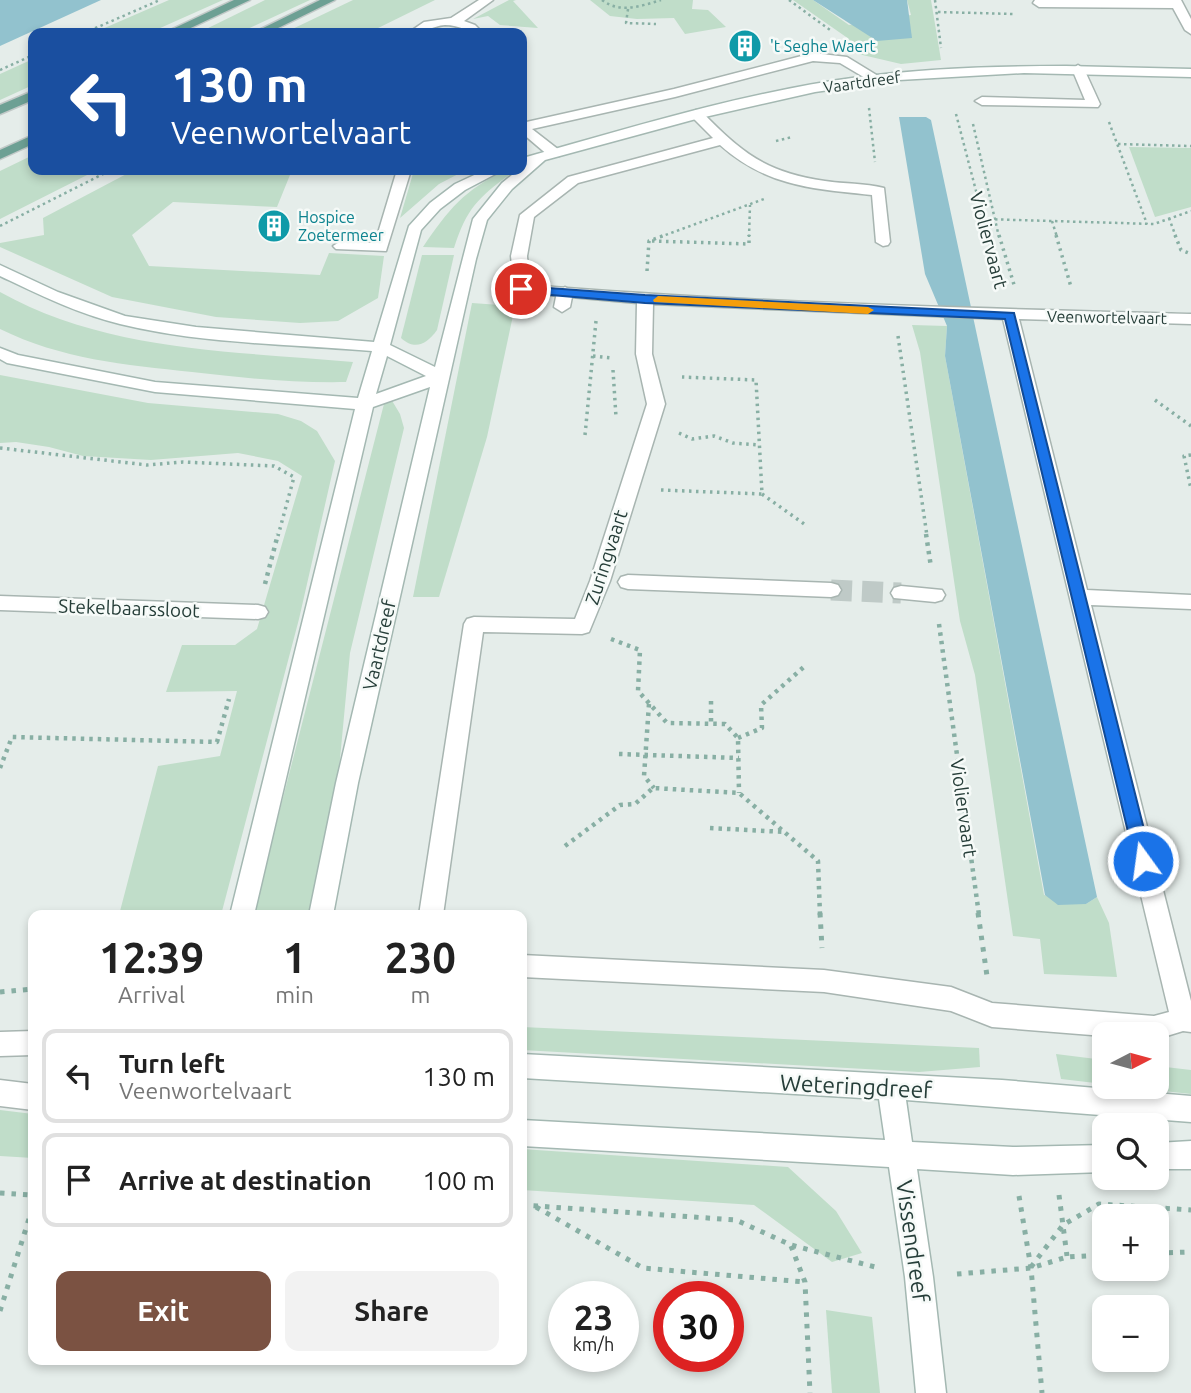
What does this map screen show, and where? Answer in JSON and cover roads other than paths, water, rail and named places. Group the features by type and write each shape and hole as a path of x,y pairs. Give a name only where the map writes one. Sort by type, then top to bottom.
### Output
{"main road":[{"path":"181,28 244,0"},
{"path":"270,28 330,0"},
{"path":"0,110 28,97"},
{"path":"0,155 28,141"}],"street":[{"path":"454,22 487,0"},
{"path":"1040,3 1176,2 1191,30"},
{"path":"424,28 432,24 454,22 472,28"},
{"path":"527,126 675,93 813,57 843,60 877,79"},
{"path":"982,101 1093,104 1078,69"},
{"name":"Vaartdreef","path":"527,161 696,114 858,81 960,72 1078,69 1191,73"},
{"path":"696,114 721,140 769,173 840,188 878,191 883,242"},
{"path":"527,133 547,155"},
{"name":"Veenwortelvaart","path":"721,140 573,180 527,215 519,256 521,289 564,300 645,299 895,312 1191,320"},
{"name":"Vaartdreef","path":"527,170 547,155"},
{"path":"341,246 381,248 403,175"},
{"path":"243,910 365,404 414,229 435,206 460,187 485,175"},
{"name":"Vaartdreef","path":"322,910 347,783 468,259 480,219 507,186 521,175"},
{"path":"0,270 51,295 122,320 196,332 382,346 441,377"},
{"name":"Zuringvaart","path":"432,910 474,624 582,627 600,581 656,404 644,354 645,299"},
{"path":"527,966 824,981 951,999 992,1015 1154,1028 1187,1019 1009,316"},
{"path":"0,353 13,359 155,387 365,404 441,377"},
{"name":"Zuringvaart","path":"628,582 831,590"},
{"path":"901,593 935,595"},
{"path":"1078,597 1191,602"},
{"name":"Stekelbaarssloot","path":"0,603 258,612"},
{"path":"0,1044 28,1043"},
{"name":"Weteringdreef","path":"527,1066 891,1089 1002,1093 1191,1109"},
{"name":"Vissendreef","path":"891,1089 919,1278 931,1393"},
{"path":"0,1093 28,1096"},
{"path":"527,1133 1013,1161 1092,1158"},
{"path":"1169,1156 1191,1155"}],"water":[{"path":"0,0 101,0 40,28 28,28 28,33 0,46"},
{"path":"813,0 907,0 912,38 877,41"},
{"path":"899,117 926,117 931,120 1097,897 1086,904 1058,905 1045,895 945,356 947,326 925,274"}],"tunnel":[{"path":"831,590 901,593"}],"place":[{"name":"'t Seghe Waert","path":"745,46"},
{"name":"Hospice Zoetermeer","path":"274,226"}]}
